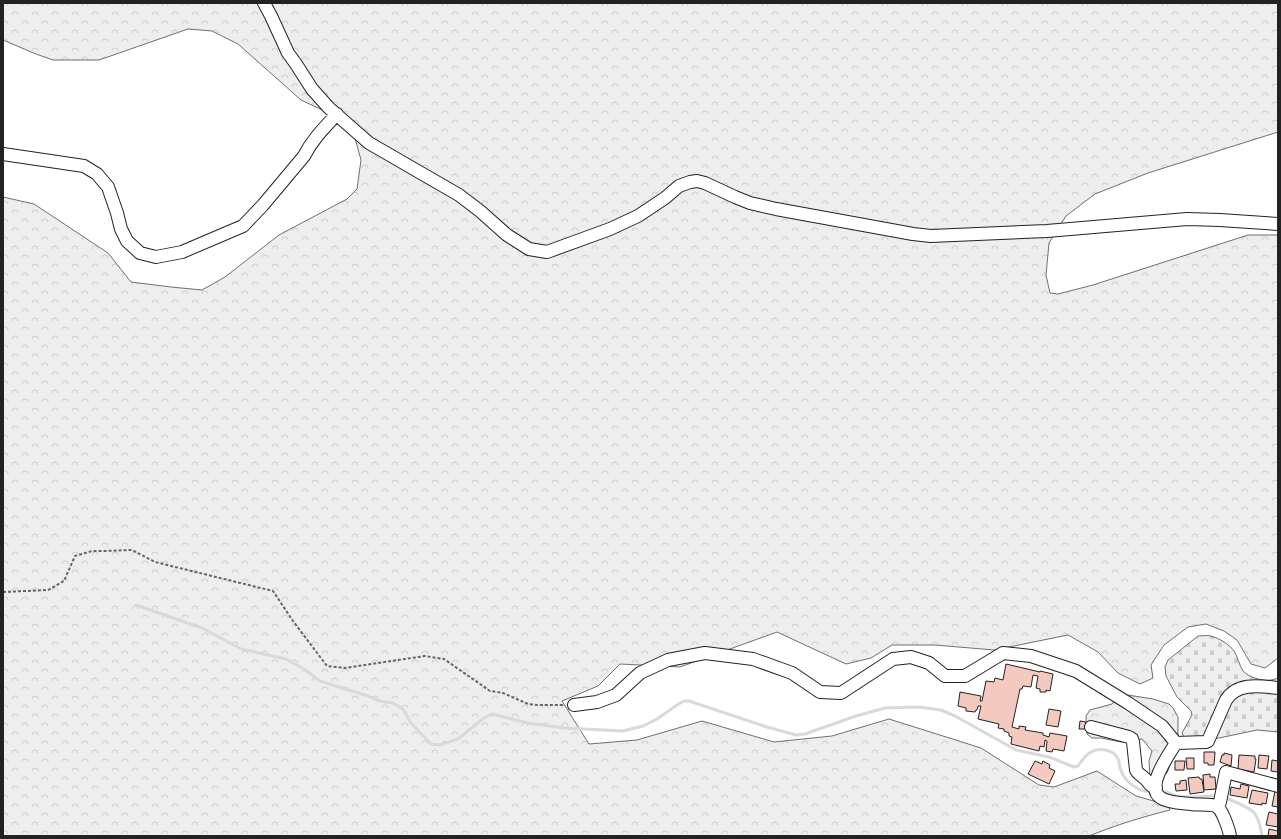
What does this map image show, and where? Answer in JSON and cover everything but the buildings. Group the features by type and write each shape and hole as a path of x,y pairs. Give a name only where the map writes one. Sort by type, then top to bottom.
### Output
{"street":[{"path":"264,3 288,53 308,83 322,100 337,114 369,143 460,195 529,250 547,252 610,229 638,216 665,198 679,186 697,181 705,183 735,197 757,204 913,234 931,236 1048,232 1187,220 1220,220 1278,224"},
{"path":"3,154 84,166 97,174 108,187 117,213 120,228 127,241 140,253 156,257 182,252 243,226 263,205 304,156 308,147 316,136 337,114"},
{"path":"574,705 597,702 616,695 640,673 668,660 705,653 753,659 792,673 820,692 841,693 893,659 911,657 929,663 945,676 965,676 1003,653 1031,656 1076,672 1128,703 1162,726 1176,743"},
{"path":"1176,743 1208,741 1226,700 1229,695 1236,691 1248,686 1278,688"},
{"path":"1091,727 1132,739 1137,773 1157,791 1161,798 1187,804 1216,806 1220,801"},
{"path":"1157,791 1157,776 1176,743"},
{"path":"1230,836 1220,809 1220,801 1226,772 1278,786"}],"path":[{"path":"3,592 48,590 64,581 75,556 92,551 132,550 156,562 274,591 293,621 327,666 345,668 425,656 444,659 490,691 503,693 528,704 574,705"}],"green space":[{"path":"3,3 1278,3 1278,132 1148,173 1095,194 1066,216 1049,243 1046,275 1050,293 1058,294 1093,285 1248,235 1278,235 1278,658 1265,668 1251,664 1237,640 1224,631 1206,624 1188,627 1164,645 1151,665 1153,678 1140,684 1118,673 1098,652 1068,635 994,650 935,645 892,645 871,658 846,664 777,632 680,667 620,664 598,686 562,701 589,744 637,740 702,721 774,742 832,736 889,719 981,748 1039,785 1054,787 1097,771 1136,796 1168,805 1170,810 1149,815 1089,836 3,836 3,197 34,204 108,253 131,282 202,290 225,277 279,235 347,199 357,189 361,160 355,138 333,115 301,100 238,44 212,31 188,29 99,60 53,60 3,40"},
{"path":"1198,636 1211,636 1227,644 1234,651 1240,666 1246,674 1265,680 1278,678 1278,732 1257,730 1219,738 1203,739 1184,737 1182,733 1192,715 1191,711 1177,697 1166,676 1165,667 1168,660"},
{"path":"1128,695 1153,699 1169,704 1178,717 1178,751 1167,773 1162,777 1150,776 1149,761 1152,751 1142,739 1121,742 1101,738 1092,738 1087,734 1086,716 1090,710 1112,704 1116,700"}],"waterway":[{"path":"136,605 202,628 241,649 286,659 304,669 320,681 368,696 379,701 393,703 403,709 411,723 431,744 440,745 458,739 484,718 492,714 528,723 564,728 623,731 643,726 657,719 684,701 689,701 796,735 805,734 856,716 885,708 919,707 941,710 955,716 1016,750 1049,757 1074,767 1078,766 1084,758 1094,750 1106,750 1114,753 1119,761 1122,773 1133,786 1147,792 1153,792"},
{"path":"1159,792 1166,792 1182,797 1218,796"},
{"path":"1223,797 1240,804 1253,812 1259,822 1262,836"}]}
